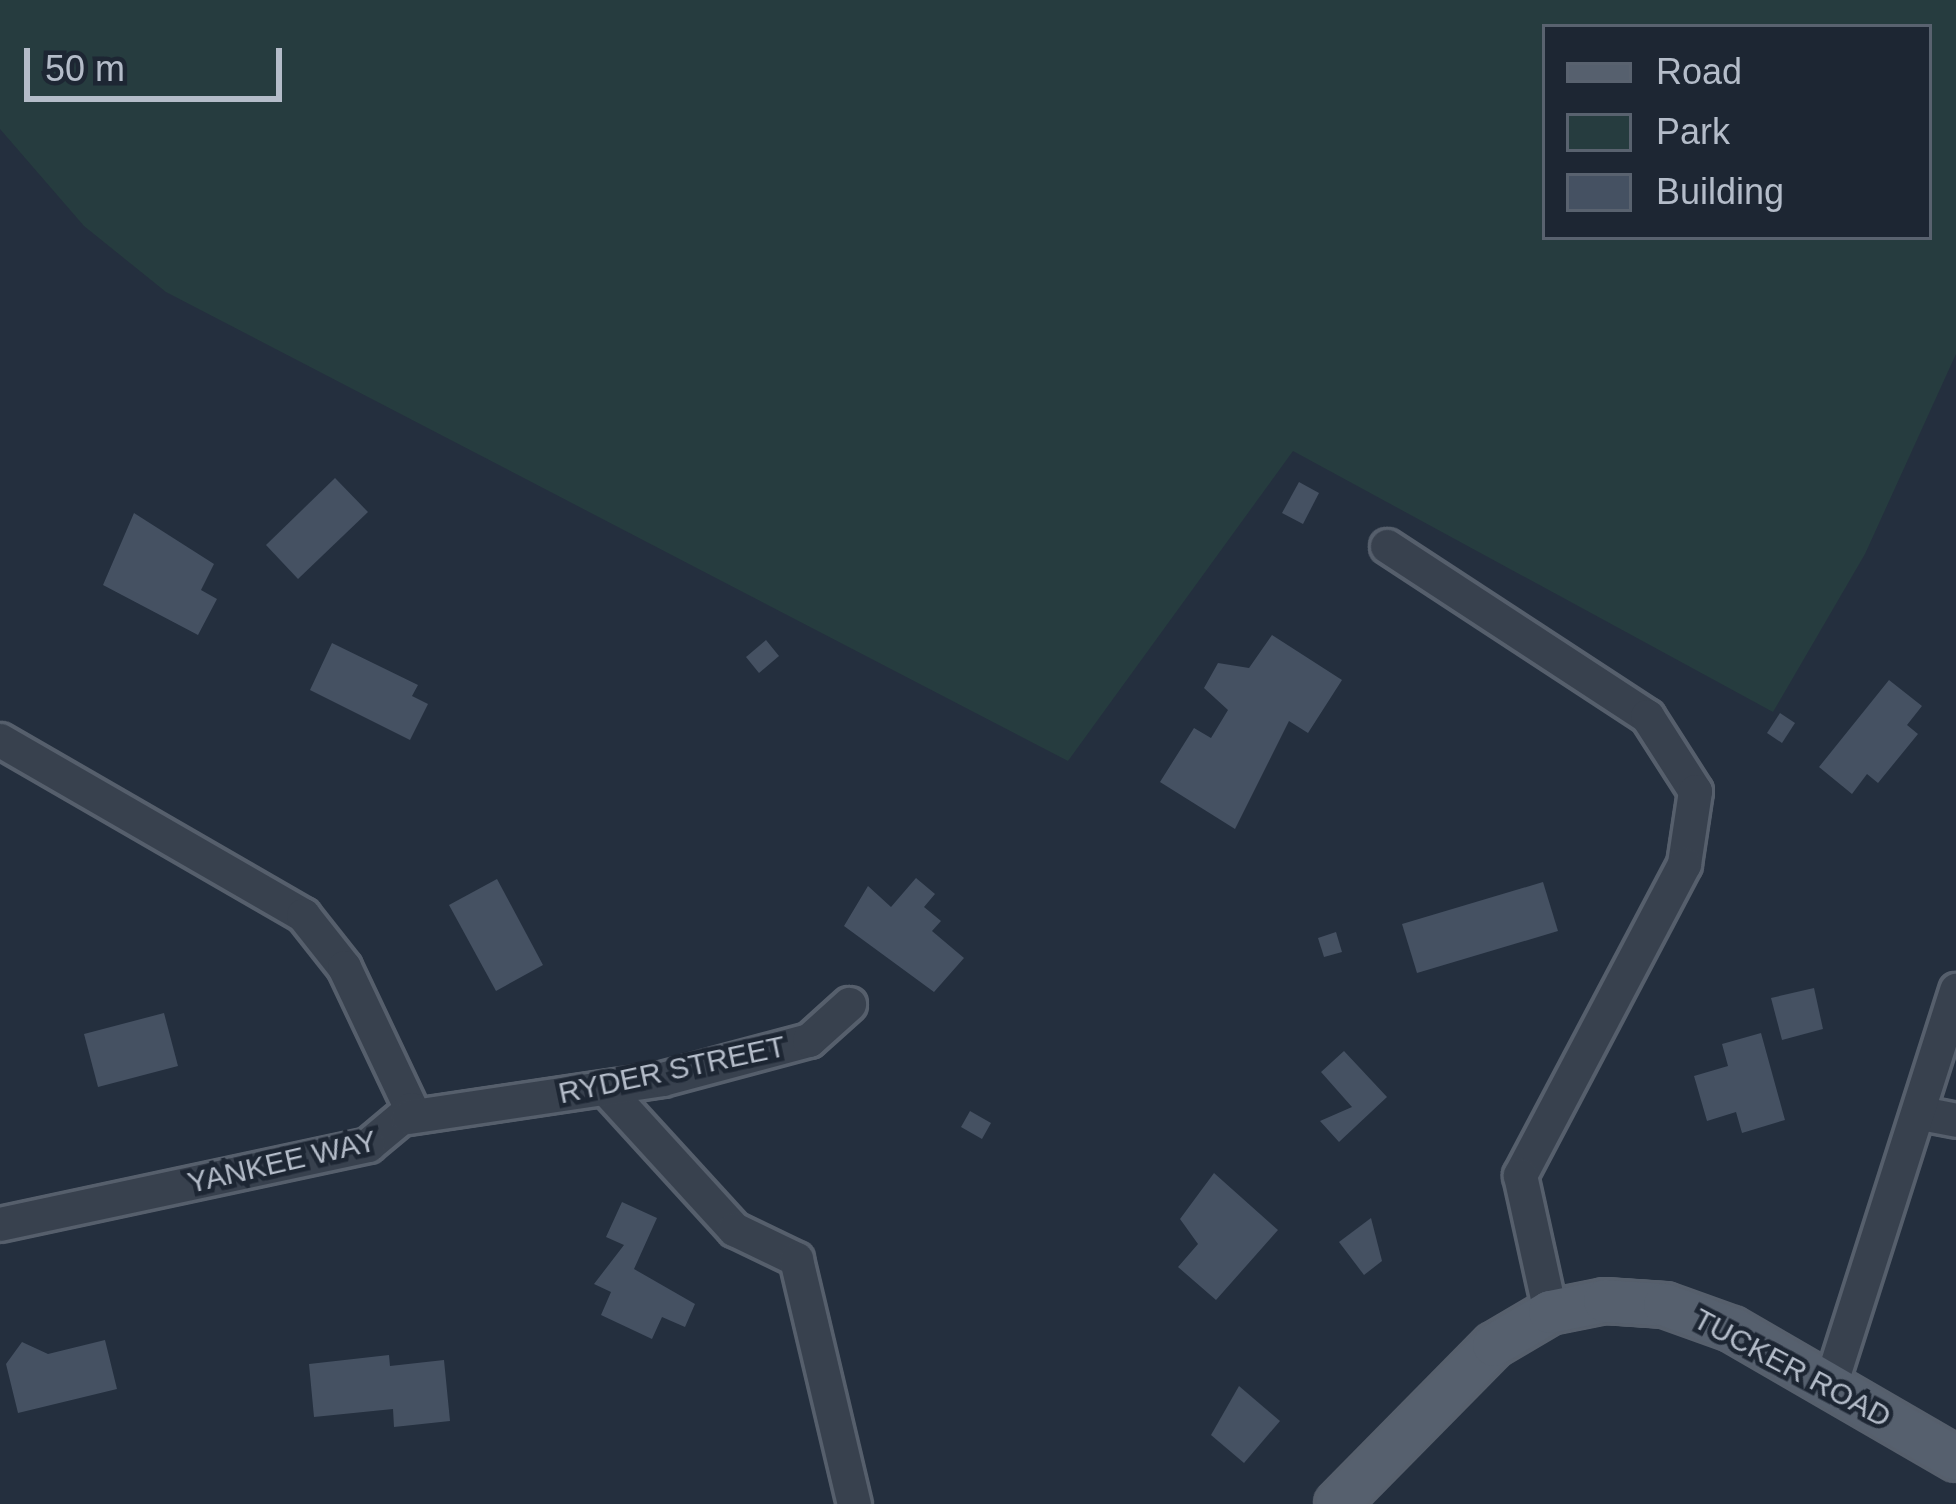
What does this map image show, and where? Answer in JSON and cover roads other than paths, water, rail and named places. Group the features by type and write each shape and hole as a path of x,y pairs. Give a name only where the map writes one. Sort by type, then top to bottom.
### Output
{"main road":[{"name":"TUCKER ROAD","path":"1550,1312 1665,1305 1830,1385 1956,1459"},
{"path":"1337,1504 1469,1367 1550,1312"}],"street":[{"path":"1387,546 1647,716 1695,791 1684,864 1520,1175 1550,1312"},
{"name":"YANKEE WAY","path":"0,740 303,915 401,1075 408,1117 353,1149 0,1224"},
{"path":"1830,1385 1921,1112 1956,990"},
{"name":"RYDER STREET","path":"408,1117 606,1089 808,1040 849,1004"},
{"path":"606,1089 734,1229 796,1259 854,1504"},
{"path":"1921,1112 1956,1120"}]}
